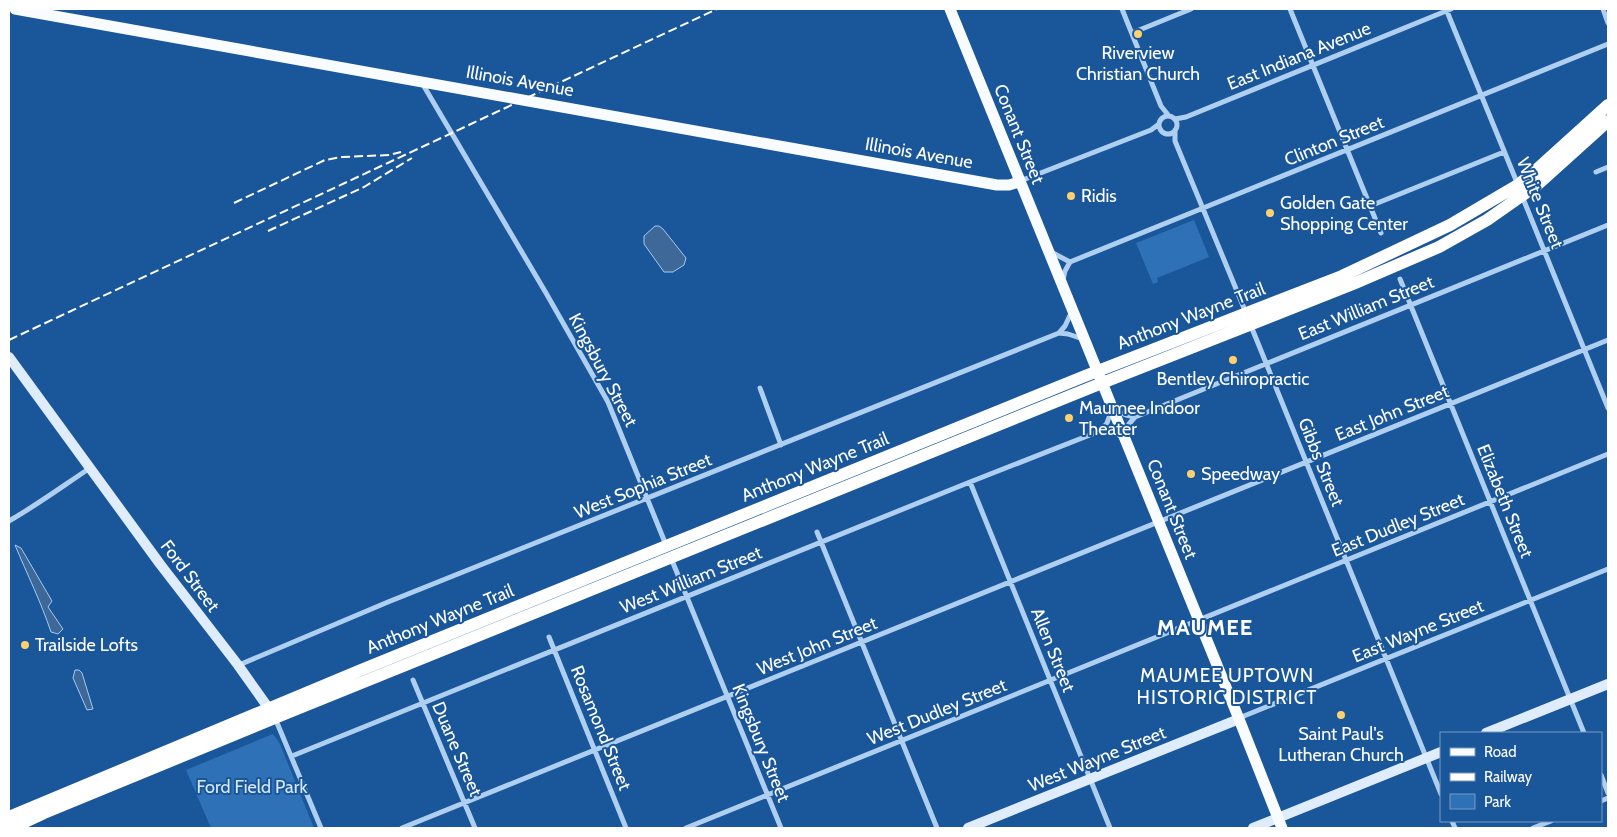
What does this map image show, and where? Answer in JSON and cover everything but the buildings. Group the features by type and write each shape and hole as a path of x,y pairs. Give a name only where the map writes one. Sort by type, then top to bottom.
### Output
{"highway":[{"name":"Anthony Wayne Trail","path":"9,817 272,713 1100,377 1439,247 1487,220 1520,190 1534,172 1608,105"},
{"name":"Anthony Wayne Trail","path":"1520,190 1537,185 1608,121"},
{"name":"Anthony Wayne Trail","path":"12,828 272,713"}],"main road":[{"name":"Illinois Avenue","path":"15,9 997,185 1009,185 1019,182"},
{"name":"Conant Street","path":"950,9 1280,823"}],"street":[{"path":"1122,9 1161,106 1174,122"},
{"path":"1132,33 1191,9"},
{"path":"1290,9 1380,233"},
{"name":"East Indiana Avenue","path":"1174,122 1448,9"},
{"name":"White Street","path":"1448,9 1481,96 1608,408"},
{"path":"1603,9 1608,24"},
{"name":"Clinton Street","path":"1070,262 1608,44"},
{"name":"Kingsbury Street","path":"421,81 608,402 781,828"},
{"path":"1161,106 1160,121 1164,132"},
{"path":"1019,182 1151,130 1160,121 1174,122"},
{"path":"1164,132 1174,122"},
{"name":"Gibbs Street","path":"1174,122 1176,140 1203,208 1440,792"},
{"path":"1151,130 1164,132 1176,140"},
{"path":"1370,206 1504,152"},
{"path":"1596,172 1608,167"},
{"name":"East William Street","path":"1135,417 1608,225"},
{"path":"1048,250 1070,262 1063,278 1062,286"},
{"name":"Elizabeth Street","path":"1400,279 1584,732"},
{"path":"1059,333 1066,326 1072,310"},
{"path":"1059,333 1084,340"},
{"name":"West Sophia Street","path":"238,665 388,602 1059,333"},
{"name":"East John Street","path":"1158,522 1608,340"},
{"name":"Ford Street","path":"9,357 160,564 238,665 272,713 292,756 321,828"},
{"path":"760,388 781,445"},
{"path":"1100,431 1107,423 1112,409 1135,417"},
{"path":"1100,431 1110,431 1123,437 1129,424 1135,417"},
{"name":"West William Street","path":"292,756 1100,431"},
{"name":"East Dudley Street","path":"1198,621 1608,454"},
{"path":"9,521 34,507 51,493 90,468"},
{"name":"Allen Street","path":"970,482 1110,828"},
{"name":"West John Street","path":"402,828 1158,522"},
{"path":"817,532 937,828"},
{"name":"East Wayne Street","path":"1239,719 1608,569"},
{"name":"West Dudley Street","path":"686,828 1198,621"},
{"name":"Rosamond Street","path":"549,637 626,828"},
{"name":"Duane Street","path":"413,680 475,828"},
{"path":"1488,732 1608,684"},
{"name":"West Wayne Street","path":"968,828 1239,719"},
{"path":"1252,828 1280,823 1440,752"},
{"path":"1602,778 1608,797"},
{"path":"1533,828 1548,822"}],"green space":[{"path":"1194,220 1209,257 1157,278 1158,282 1153,284 1136,243"},
{"name":"Ford Field Park","path":"273,734 280,744 314,828 211,828 186,770"}],"shaded area":[{"path":"655,226 663,229 686,258 684,265 673,272 664,272 644,244 644,236"},
{"path":"15,545 21,548 52,601 48,607 63,629 58,634 51,632"},
{"path":"75,670 79,670 82,673 93,709 87,710 73,678"}],"railway":[{"path":"9,340 717,9"},
{"path":"234,203 325,160 342,157 389,155 401,152"},
{"path":"268,231 364,187 412,158"}],"place":[{"name":"Riverview Christian Church","path":"1138,34"},
{"name":"Ridis","path":"1071,196"},
{"name":"Golden Gate Shopping Center","path":"1270,213"},
{"name":"Bentley Chiropractic","path":"1233,360"},
{"name":"Maumee Indoor Theater","path":"1069,418"},
{"name":"Speedway","path":"1191,474"},
{"name":"Trailside Lofts","path":"25,645"},
{"name":"Saint Paul's Lutheran Church","path":"1341,715"}],"district":[{"name":"MAUMEE","path":"1205,627"},
{"name":"MAUMEE UPTOWN HISTORIC DISTRICT","path":"1227,686"}]}
